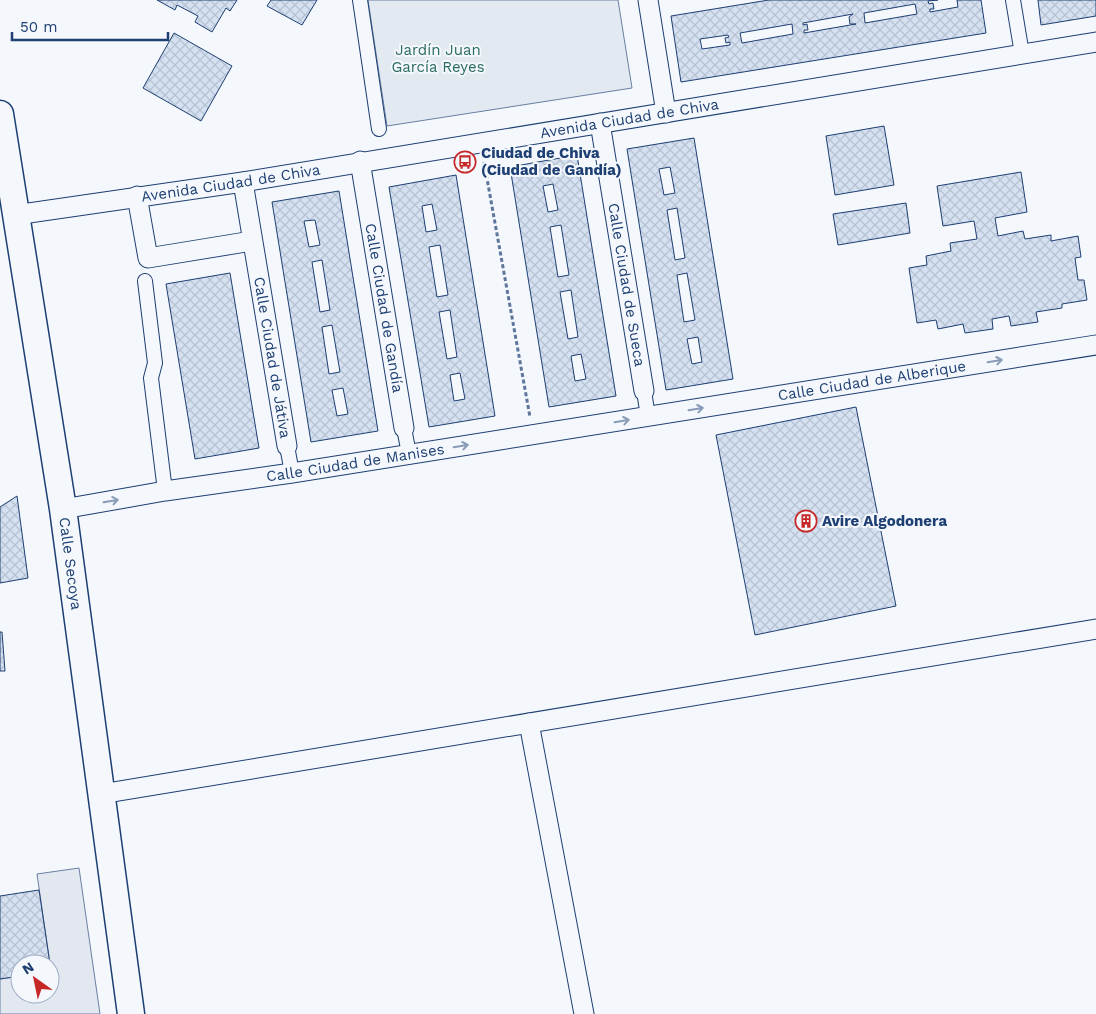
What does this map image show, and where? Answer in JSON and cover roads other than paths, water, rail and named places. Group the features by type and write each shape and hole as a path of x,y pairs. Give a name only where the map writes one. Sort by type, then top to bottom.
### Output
{"main road":[{"name":"Calle Secoya","path":"0,114 63,509 131,1014"}],"street":[{"path":"360,0 379,129"},
{"path":"648,0 666,113"},
{"path":"1013,0 1022,54"},
{"name":"Avenida Ciudad de Chiva","path":"15,215 243,182 360,161 1096,42"},
{"name":"Calle Ciudad de Sueca","path":"600,123 648,417"},
{"name":"Calle Ciudad de Gandía","path":"360,161 409,454"},
{"name":"Calle Ciudad de Játiva","path":"243,182 292,473"},
{"path":"137,196 148,258 252,241"},
{"path":"145,281 156,363 151,378 165,491"},
{"name":"Calle Ciudad de Alberique","path":"648,417 1096,345"},
{"name":"Calle Ciudad de Manises","path":"63,509 165,491 648,417"},
{"path":"101,794 1096,628"},
{"path":"529,723 584,1014"}],"place":[{"name":"Ciudad de Chiva (Ciudad de Gandía)","path":"465,162"},
{"name":"Avire Algodonera","path":"806,521"}],"park label":[{"name":"Jardín Juan García Reyes","path":"438,58"}]}
